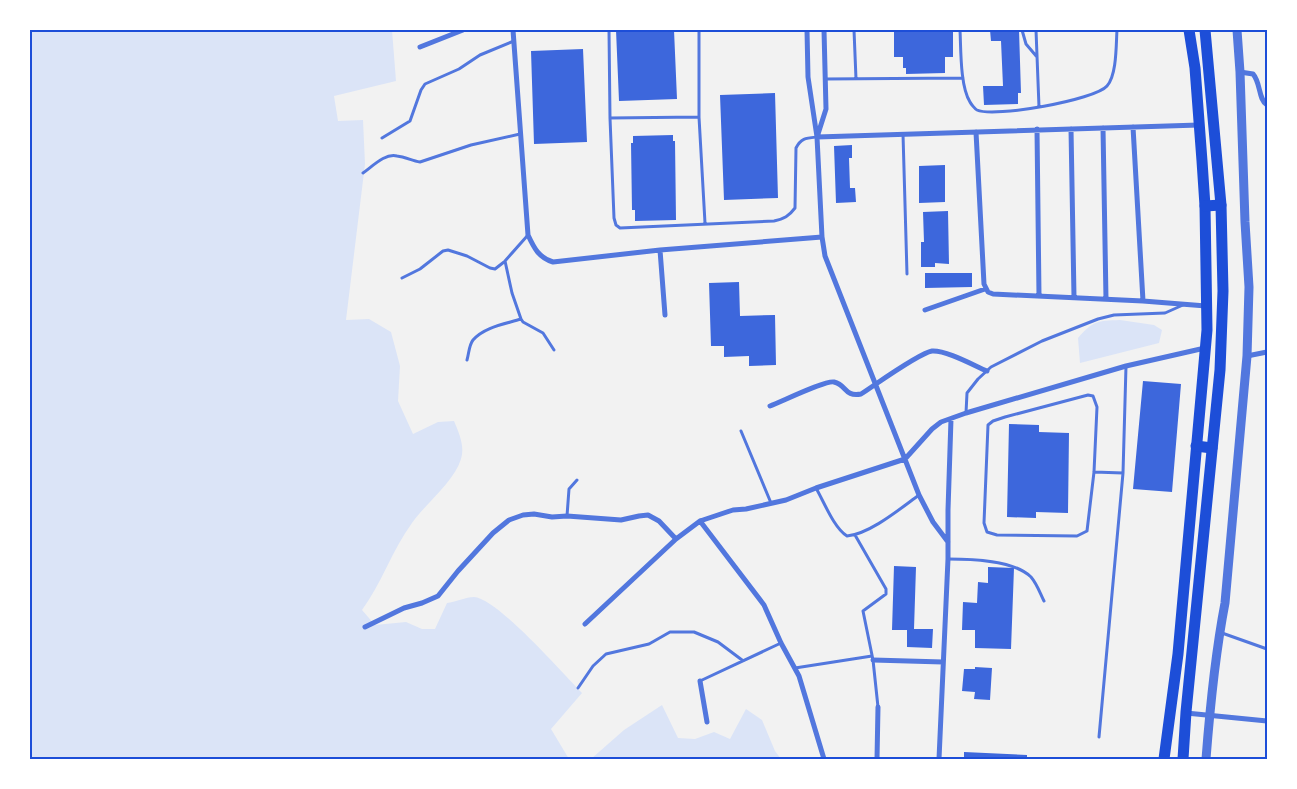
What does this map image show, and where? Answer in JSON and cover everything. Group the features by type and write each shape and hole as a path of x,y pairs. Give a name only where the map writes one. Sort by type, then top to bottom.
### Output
{"main road":[{"path":"1164,759 1178,654 1207,306 1205,206 1195,68 1189,30"},
{"path":"1183,759 1222,339 1221,205 1205,30"},
{"path":"1205,206 1221,205"},
{"path":"1196,446 1212,448"}],"street":[{"path":"420,47 463,30"},
{"path":"513,30 528,235 538,254 546,260 553,262 660,250 822,237"},
{"path":"807,30 808,77 817,137 822,237 825,256 919,495 933,522 948,542"},
{"path":"817,137 826,109 824,30"},
{"path":"1206,759 1209,715 1225,603 1247,356 1249,287 1244,222 1240,72 1237,34 1245,30"},
{"path":"1240,72 1253,74 1257,78 1262,99 1264,104 1267,105"},
{"path":"817,137 1199,125"},
{"path":"1133,127 1143,301"},
{"path":"1103,128 1106,299"},
{"path":"1036,129 1039,296"},
{"path":"1071,129 1074,297"},
{"path":"976,132 985,289 993,294 1074,297 1207,306"},
{"path":"660,250 665,315"},
{"path":"925,310 985,289"},
{"path":"584,624 676,539 700,521 733,510 771,504 905,459 932,429 941,422 966,412 1126,366 1205,348"},
{"path":"770,406 829,382 840,385 846,392 853,395 861,394 919,356 931,351 958,358 987,371"},
{"path":"1247,356 1267,352"},
{"path":"940,759 948,559 951,418"},
{"path":"365,626 404,608 438,596 458,570 493,533 509,520 523,515 534,514 552,517 567,516 620,520 648,516 659,521 676,539"},
{"path":"700,521 764,605 799,676 824,759"},
{"path":"872,658 943,662"},
{"path":"700,681 707,722"},
{"path":"877,759 878,707"},
{"path":"1186,712 1267,721"}],"lane":[{"path":"609,30 614,218 616,225 620,228 774,221 783,219 790,215 795,208 796,148 804,138 817,137"},
{"path":"699,30 699,117 705,223"},
{"path":"854,30 856,79"},
{"path":"960,30 963,78 969,102 977,110 993,113 1076,100 1107,88 1114,66 1117,30"},
{"path":"1022,30 1026,44 1037,57"},
{"path":"1036,30 1039,107"},
{"path":"382,138 410,121 424,84 459,69 480,55 514,41"},
{"path":"825,79 963,78"},
{"path":"610,118 699,117"},
{"path":"903,133 907,274"},
{"path":"363,172 388,155 420,162 471,145 520,134"},
{"path":"402,278 420,269 448,250 467,256 495,269 505,261 528,235"},
{"path":"505,261 512,293 521,319 543,333 554,350"},
{"path":"966,412 966,393 991,367 1042,341 1098,319 1114,315 1166,313 1184,304"},
{"path":"467,360 473,341 480,335 489,329 521,319"},
{"path":"1099,737 1123,473 1126,366"},
{"path":"1088,395 1093,396 1097,407 1094,472 1088,527 1083,534 1077,536 997,535 987,532 984,523 987,432 988,425 993,420 1088,395"},
{"path":"741,431 771,504"},
{"path":"1094,472 1123,473"},
{"path":"567,516 569,490 576,480"},
{"path":"816,488 841,531 847,536 855,534 894,514 919,495"},
{"path":"855,534 886,589 886,594 881,599 863,611 872,658 878,707"},
{"path":"948,559 987,562 1016,567 1031,577 1038,586 1044,601"},
{"path":"578,688 593,666 606,654 649,644 670,632 694,632 718,642 742,660"},
{"path":"1220,632 1267,649"},
{"path":"700,681 781,642"},
{"path":"795,669 872,658"}],"shaded area":[{"path":"30,30 392,30 396,81 334,96 338,121 363,120 365,164 346,320 369,319 391,332 400,366 398,401 413,434 438,422 454,421 461,440 462,454 452,476 405,533 362,610 375,625 406,622 422,629 435,629 447,603 474,597 498,610 530,638 582,693 551,729 569,759 30,759"},
{"path":"1120,320 1154,325 1162,330 1159,343 1080,363 1078,338 1083,332 1096,323"},
{"path":"662,705 678,738 695,739 714,732 730,739 746,709 762,720 775,751 781,759 591,759 624,730"}],"building":[{"path":"616,30 674,30 677,99 619,101"},
{"path":"894,30 953,30 953,57 945,57 945,73 906,74 906,68 903,68 903,57 894,57"},
{"path":"990,30 1019,30 1021,93 1018,93 1018,104 984,105 983,86 1003,86 1001,41 991,41"},
{"path":"583,49 587,142 534,144 531,51"},
{"path":"775,93 778,198 724,200 720,95"},
{"path":"673,135 673,141 675,141 676,220 635,221 635,210 632,210 631,143 633,143 633,136"},
{"path":"852,145 852,158 849,158 850,188 855,188 856,202 836,203 834,146"},
{"path":"945,165 945,202 919,203 919,166"},
{"path":"948,211 949,264 935,263 935,267 921,267 921,242 924,242 923,212"},
{"path":"925,273 972,273 972,287 925,288"},
{"path":"739,282 740,316 775,315 776,365 749,366 749,356 724,357 724,346 711,346 709,283"},
{"path":"1143,381 1181,384 1172,492 1133,489"},
{"path":"1009,424 1039,425 1039,432 1069,433 1068,513 1036,512 1036,518 1007,517"},
{"path":"894,566 916,567 914,629 933,629 932,648 907,647 907,630 892,630"},
{"path":"988,567 1014,568 1011,649 975,648 975,630 962,630 963,602 977,603 978,582 988,583"},
{"path":"975,667 992,668 990,700 974,699 975,692 962,691 964,669 975,669"},
{"path":"964,752 1027,755 1027,759 964,759"}]}
